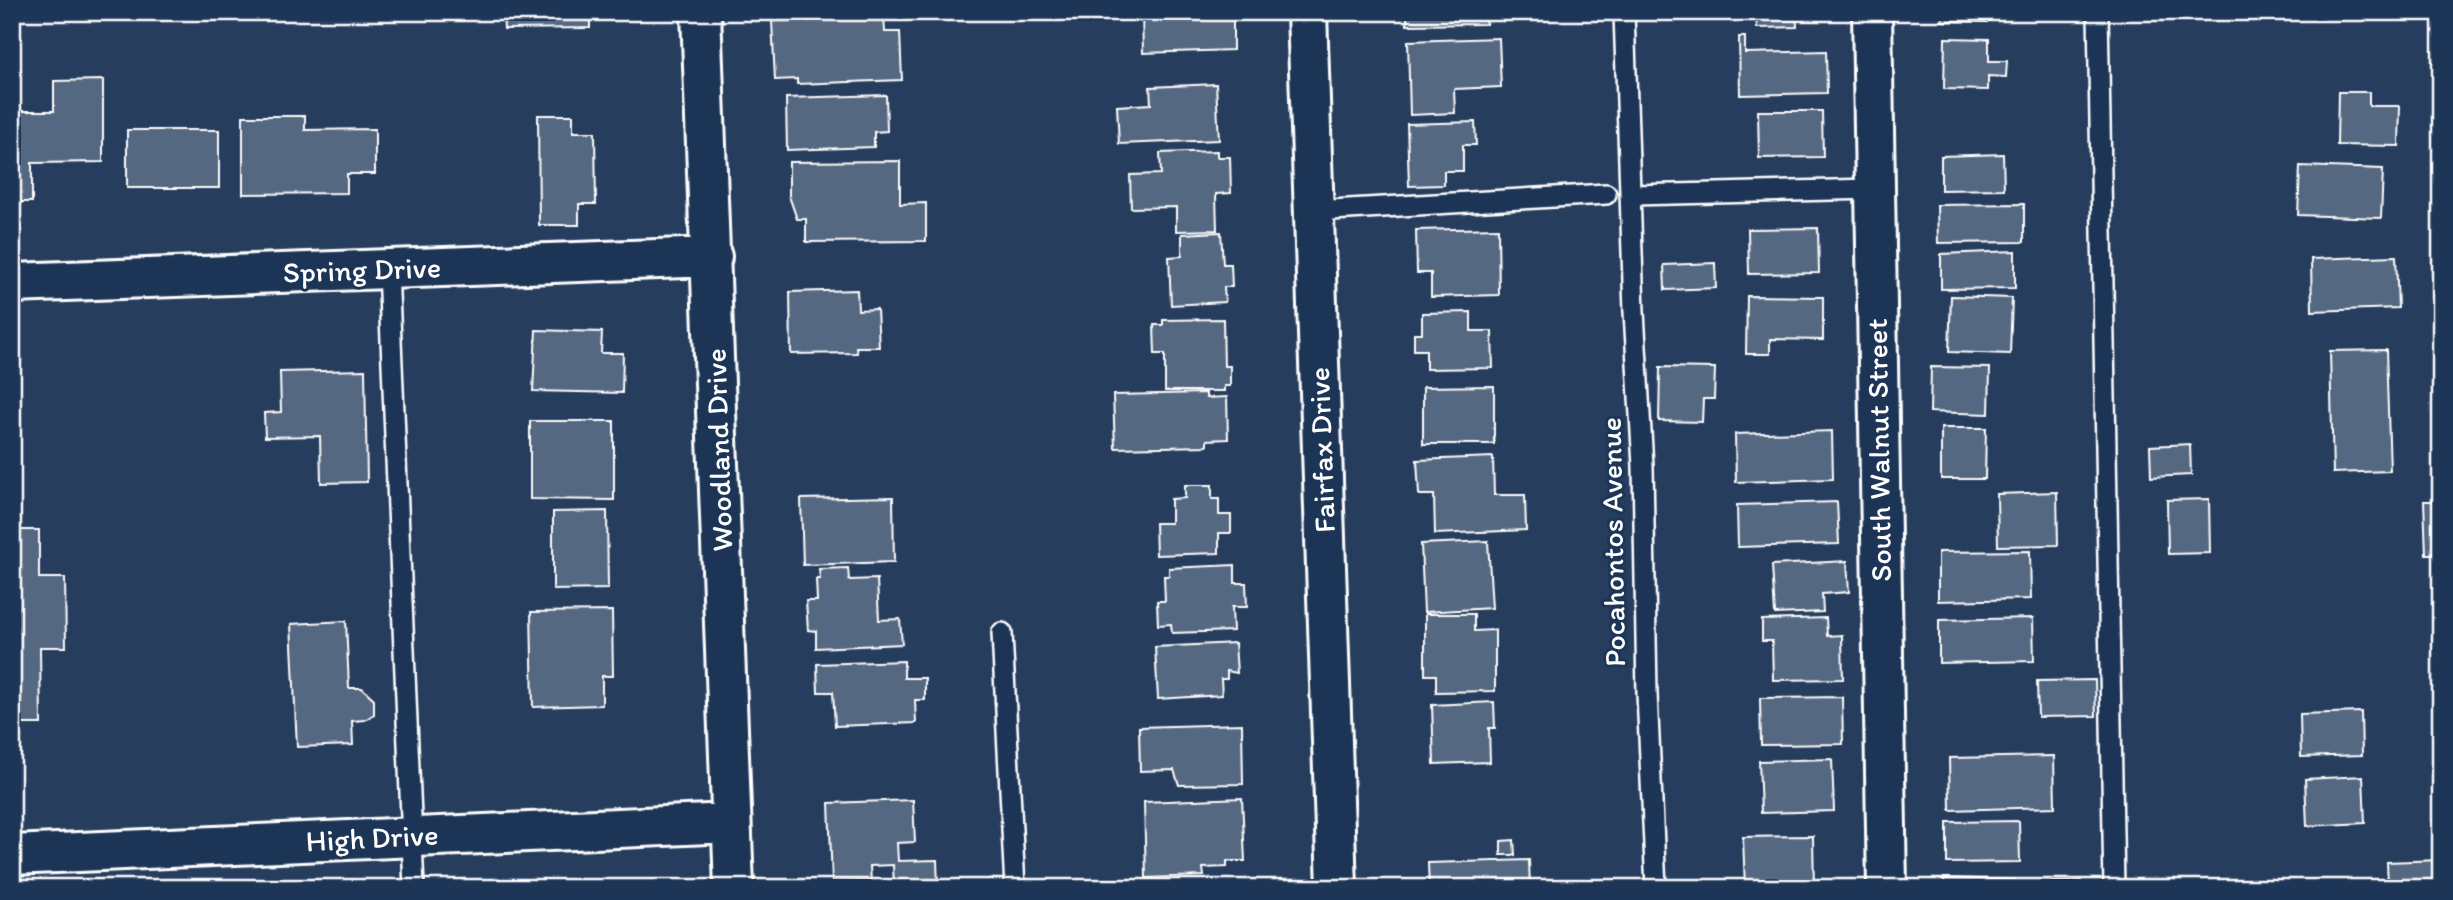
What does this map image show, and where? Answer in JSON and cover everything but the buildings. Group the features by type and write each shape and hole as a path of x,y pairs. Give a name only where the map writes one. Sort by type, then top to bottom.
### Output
{"street":[{"name":"Woodland Drive","path":"701,12 734,888"},
{"name":"Fairfax Drive","path":"1307,12 1337,888"},
{"name":"South Walnut Street","path":"1872,12 1887,888"},
{"name":"Spring Drive","path":"12,283 712,257"},
{"name":"High Drive","path":"12,855 731,823"}],"lane":[{"name":"Pocahontos Avenue","path":"1624,12 1634,312 1643,466 1647,694 1656,888"},
{"path":"2098,12 2114,888"},
{"path":"1632,195 1875,189"},
{"path":"1314,211 1606,194"},
{"path":"388,269 414,888"},
{"path":"1002,633 1015,888"}]}
